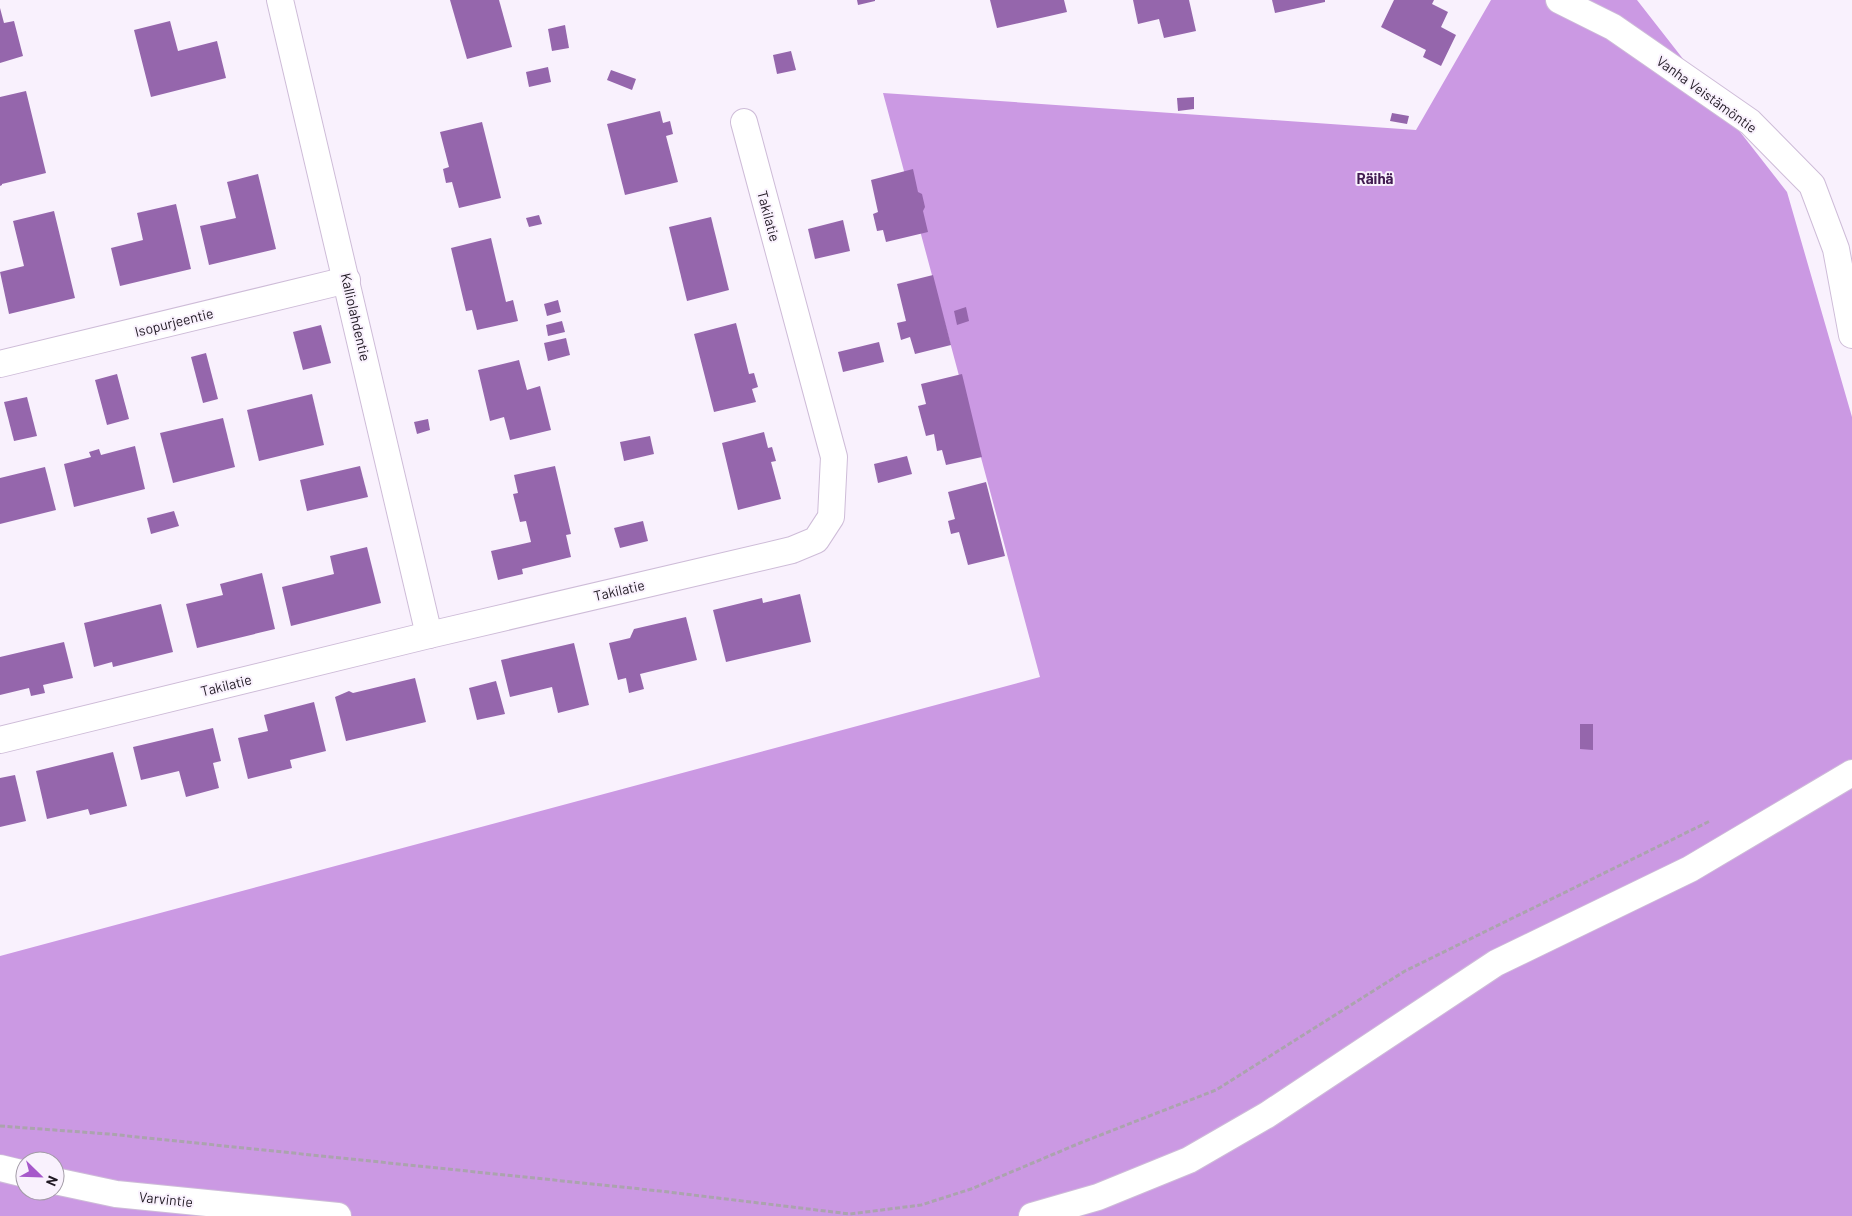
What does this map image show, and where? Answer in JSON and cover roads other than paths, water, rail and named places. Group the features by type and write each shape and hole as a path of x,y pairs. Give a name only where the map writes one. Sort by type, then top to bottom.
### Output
{"street":[{"name":"Kalliolahdentie","path":"280,0 429,634"},
{"name":"Vanha Veistämöntie","path":"1559,0 1613,27 1750,122 1812,185 1836,250 1852,335"},
{"name":"Takilatie","path":"0,740 429,634 792,550 816,540 831,517 834,457 744,122"},
{"name":"Isopurjeentie","path":"0,364 347,280"},
{"path":"1032,1216 1102,1206 1189,1160 1268,1115 1496,963 1690,869 1852,773"},
{"path":"0,1168 15,1172"},
{"name":"Varvintie","path":"65,1182 116,1194 338,1216"}],"district":[{"name":"Räihä","path":"1375,178"}]}
